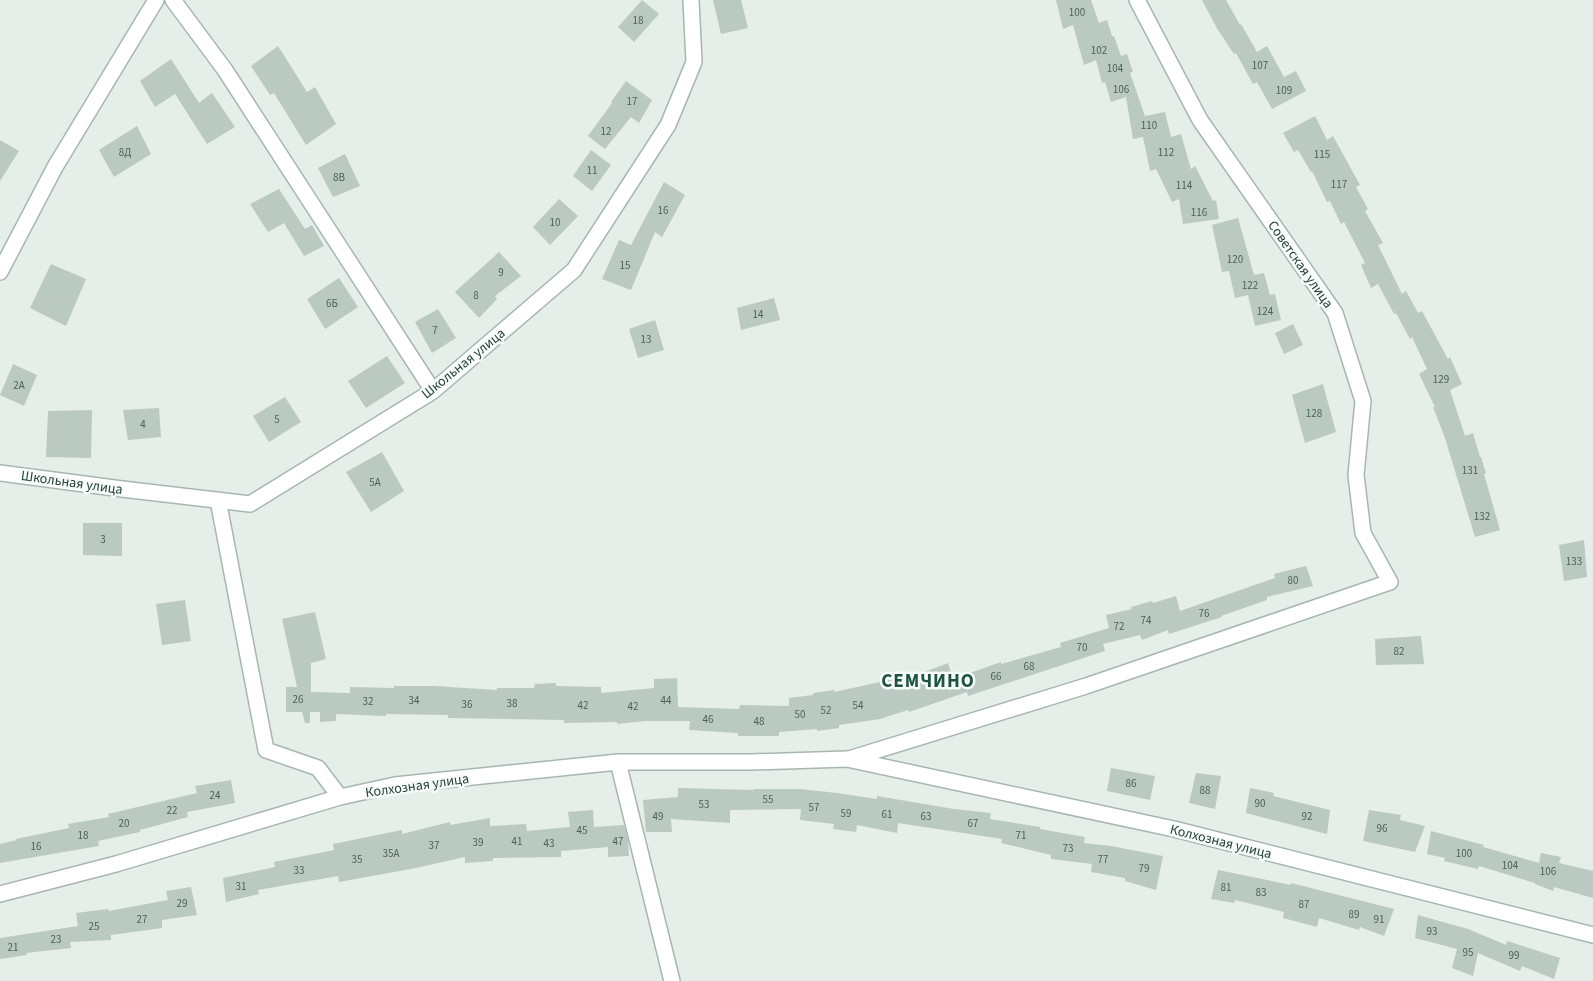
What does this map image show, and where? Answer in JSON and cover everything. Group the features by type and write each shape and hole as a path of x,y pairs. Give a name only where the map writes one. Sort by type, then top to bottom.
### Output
{"street":[{"path":"0,272 54,167 156,0"},
{"path":"174,0 225,70 433,391"},
{"name":"Школьная улица","path":"0,473 250,504 433,391 574,270 580,262 668,125 694,62 691,0"},
{"name":"Советская улица","path":"1137,0 1200,120 1335,313 1363,401 1356,475 1363,533 1390,582"},
{"path":"218,500 266,750 318,768 340,797"},
{"name":"Колхозная улица","path":"847,759 1086,686 1390,582"},
{"name":"Колхозная улица","path":"0,894 116,864 340,797 395,785 618,762 751,762 847,759 1174,829 1593,935"},
{"path":"618,762 672,981"}],"building":[{"path":"642,0 659,14 634,42 618,27"},
{"path":"713,0 741,0 748,28 721,34"},
{"path":"1056,0 1091,0 1099,23 1107,20 1121,56 1127,54 1133,72 1130,73 1145,116 1165,112 1171,137 1181,134 1191,169 1195,166 1213,201 1216,200 1219,219 1183,224 1179,199 1172,202 1156,169 1150,171 1143,137 1133,139 1126,97 1111,102 1105,82 1102,83 1096,60 1084,65 1073,25 1063,29"},
{"path":"1202,0 1226,0 1257,52 1267,46 1284,77 1296,71 1306,91 1272,109 1257,82 1253,84 1236,53 1234,54 1218,30"},
{"path":"278,46 307,92 315,87 336,124 306,145 274,93 270,95 251,66"},
{"path":"171,59 199,103 212,93 235,127 207,144 175,94 155,107 140,81"},
{"path":"626,81 652,100 639,123 631,117 605,149 588,136"},
{"path":"1315,116 1327,140 1333,136 1360,185 1356,187 1368,209 1365,211 1383,243 1378,245 1402,294 1406,291 1418,313 1422,311 1448,359 1450,357 1462,384 1450,390 1465,436 1473,433 1486,473 1484,474 1500,530 1475,537 1445,438 1433,407 1435,407 1419,374 1427,369 1412,337 1410,339 1378,284 1371,288 1361,265 1365,263 1344,222 1341,224 1330,201 1327,202 1312,171 1298,150 1294,152 1283,133"},
{"path":"137,126 151,154 114,177 99,150"},
{"path":"0,140 19,151 0,181"},
{"path":"591,150 611,165 592,191 573,176"},
{"path":"345,154 360,186 333,197 318,168"},
{"path":"664,182 685,195 662,237 655,232 631,290 602,279 619,240 631,245"},
{"path":"279,189 305,229 312,225 324,246 304,256 284,223 268,232 250,204"},
{"path":"559,199 578,216 550,245 533,227"},
{"path":"1238,218 1254,275 1264,273 1270,295 1275,294 1281,320 1255,326 1248,295 1235,298 1229,271 1222,272 1212,225"},
{"path":"499,252 521,276 495,296 497,299 479,318 455,292"},
{"path":"51,264 86,279 66,326 30,308"},
{"path":"339,278 358,307 325,329 307,299"},
{"path":"774,298 780,320 741,330 737,308"},
{"path":"438,309 456,338 432,353 415,322"},
{"path":"655,320 664,350 638,358 629,329"},
{"path":"1293,324 1303,345 1284,354 1275,333"},
{"path":"387,356 405,383 366,408 348,381"},
{"path":"13,364 37,375 24,406 0,395"},
{"path":"1323,384 1336,432 1305,443 1292,395"},
{"path":"285,397 301,422 269,442 253,416"},
{"path":"159,408 161,437 128,440 123,410"},
{"path":"92,410 91,458 46,457 48,411"},
{"path":"382,452 404,491 371,512 346,472"},
{"path":"83,523 122,523 122,556 83,555"},
{"path":"1584,540 1587,577 1564,581 1559,545"},
{"path":"1306,566 1313,586 1267,597 1267,600 1222,617 1169,634 1168,630 1142,640 1140,635 1103,644 1105,651 968,696 967,692 909,712 908,710 880,719 839,725 839,728 817,731 817,729 779,732 779,736 738,736 738,733 689,730 690,721 645,721 617,724 617,722 564,723 564,720 448,718 448,715 386,714 386,716 336,714 336,721 320,722 320,712 310,712 310,723 305,723 302,712 286,712 286,687 297,687 282,619 315,612 326,659 311,663 311,692 350,693 350,687 394,688 394,686 434,686 497,690 497,688 534,688 535,684 556,683 556,686 601,687 601,693 654,688 654,679 677,678 678,707 739,709 740,705 789,706 789,698 834,690 834,692 894,679 895,681 948,663 953,679 1001,662 1001,664 1061,647 1060,643 1109,628 1106,615 1176,596 1180,611 1275,578 1274,574"},
{"path":"185,600 191,641 162,645 156,604"},
{"path":"1421,636 1424,664 1376,665 1375,639"},
{"path":"1111,768 1155,776 1150,800 1107,791"},
{"path":"1196,773 1221,776 1215,809 1189,803"},
{"path":"231,780 235,803 187,812 188,817 140,830 140,832 98,841 99,846 0,863 0,844 69,828 68,824 109,817 108,814 197,793 195,786"},
{"path":"678,788 800,789 877,799 877,796 954,809 991,813 990,819 1085,837 1084,843 1163,856 1156,890 1125,881 1125,878 1091,872 1092,864 1051,859 1051,855 1001,843 1002,839 898,823 897,833 857,825 856,832 833,829 834,824 800,820 801,809 730,810 730,823 671,819 672,832 646,832 643,800 678,797"},
{"path":"1250,788 1274,793 1273,796 1330,810 1327,834 1246,813"},
{"path":"593,810 594,827 624,825 628,840 629,856 608,857 608,847 561,851 561,857 493,858 493,861 465,863 465,857 339,882 338,876 258,890 259,894 226,902 223,878 275,867 274,862 334,850 333,844 402,830 402,834 450,822 450,825 490,818 490,826 526,824 527,831 570,827 568,812"},
{"path":"1369,810 1401,815 1400,820 1425,826 1415,852 1363,841"},
{"path":"1431,831 1484,845 1483,847 1539,863 1541,853 1561,857 1559,863 1593,871 1593,898 1554,887 1553,891 1535,883 1479,866 1478,869 1444,861 1445,858 1427,854"},
{"path":"1218,870 1291,885 1291,883 1394,909 1384,936 1360,927 1359,930 1319,918 1317,927 1283,918 1284,912 1235,900 1234,903 1211,899"},
{"path":"191,887 197,915 162,920 162,928 111,935 111,940 70,942 71,948 26,953 27,955 0,959 0,938 78,926 76,913 108,909 109,911 168,900 166,891"},
{"path":"1418,915 1468,929 1506,945 1507,941 1560,958 1554,979 1522,966 1520,971 1478,953 1473,976 1452,968 1457,949 1415,938"}],"district":[{"name":"СЕМЧИНО","path":"928,680"}]}
